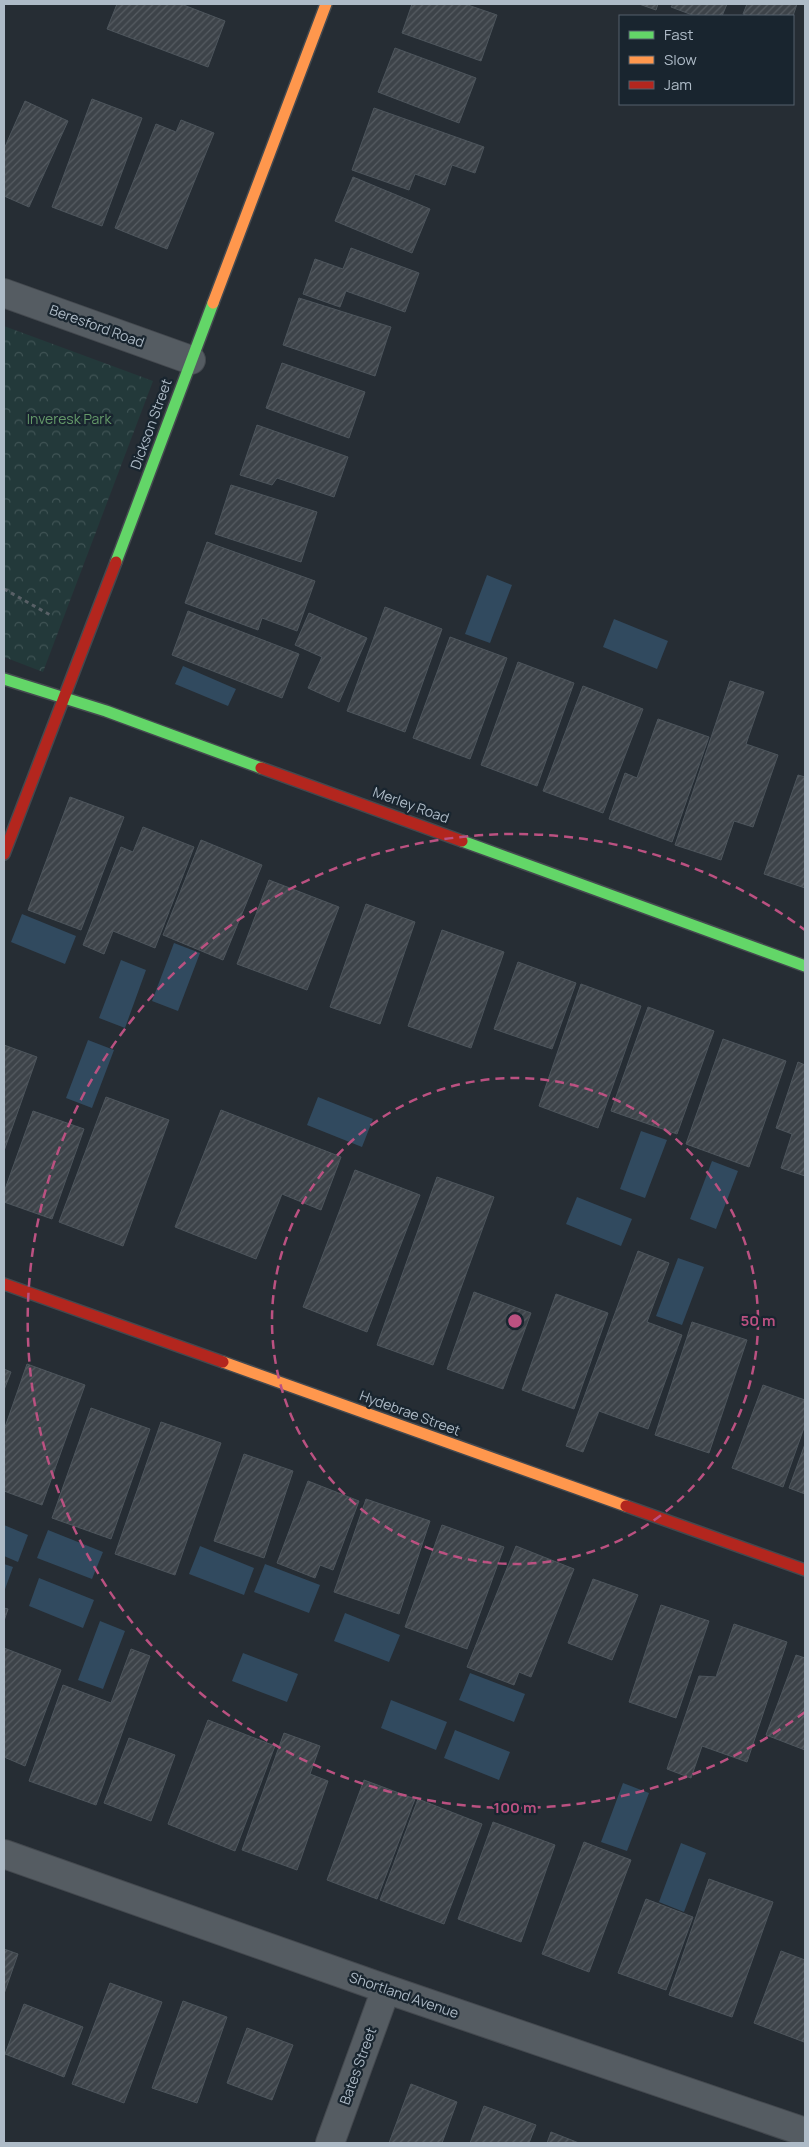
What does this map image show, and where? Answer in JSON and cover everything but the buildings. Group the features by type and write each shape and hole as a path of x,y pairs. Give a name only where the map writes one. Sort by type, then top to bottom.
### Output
{"street":[{"name":"Dickson Street","path":"4,854 96,617 326,4"},
{"name":"Beresford Road","path":"4,293 191,360"},
{"name":"Merley Road","path":"4,679 106,711 805,966"},
{"name":"Hydebrae Street","path":"4,1284 805,1570"},
{"name":"Shortland Avenue","path":"4,1854 386,1989 805,2132"},
{"name":"Bates Street","path":"330,2143 386,1989"}],"path":[{"path":"4,589 52,616"}],"green space":[{"name":"Inveresk Park","path":"4,326 153,381 43,672 4,657"}],"water":[{"path":"487,575 512,585 490,643 465,634"},
{"path":"614,619 668,641 657,669 603,647"},
{"path":"183,666 236,689 228,706 175,684"},
{"path":"22,914 76,936 65,964 11,942"},
{"path":"174,943 200,953 178,1011 152,1001"},
{"path":"121,960 146,970 125,1028 99,1018"},
{"path":"88,1040 114,1050 92,1108 66,1098"},
{"path":"318,1097 373,1119 362,1147 307,1125"},
{"path":"641,1131 667,1140 645,1198 620,1189"},
{"path":"712,1161 738,1171 716,1229 690,1219"},
{"path":"577,1197 632,1219 621,1246 566,1224"},
{"path":"678,1258 704,1267 682,1325 656,1316"},
{"path":"4,1525 28,1535 18,1562 4,1556"},
{"path":"48,1530 103,1552 92,1579 37,1558"},
{"path":"200,1546 254,1568 244,1595 189,1574"},
{"path":"4,1564 13,1567 4,1592"},
{"path":"265,1564 320,1585 309,1613 254,1592"},
{"path":"39,1578 94,1600 83,1628 29,1606"},
{"path":"345,1613 400,1635 389,1662 334,1641"},
{"path":"100,1621 125,1631 103,1689 78,1680"},
{"path":"243,1653 298,1674 287,1702 232,1681"},
{"path":"470,1673 525,1694 514,1722 459,1700"},
{"path":"391,1700 447,1722 436,1750 381,1728"},
{"path":"455,1730 510,1752 499,1780 444,1758"},
{"path":"623,1783 649,1793 627,1851 601,1842"},
{"path":"681,1843 706,1853 684,1912 659,1902"}],"traffic: fast":[{"path":"116,562 213,303"},
{"path":"4,679 106,711 261,768"},
{"path":"462,841 805,966"}],"traffic: slow":[{"path":"213,303 326,4"},
{"path":"223,1362 626,1506"}],"traffic: jam":[{"path":"4,854 116,562"},
{"path":"261,768 462,841"},
{"path":"4,1284 223,1362"},
{"path":"626,1506 805,1570"}]}
